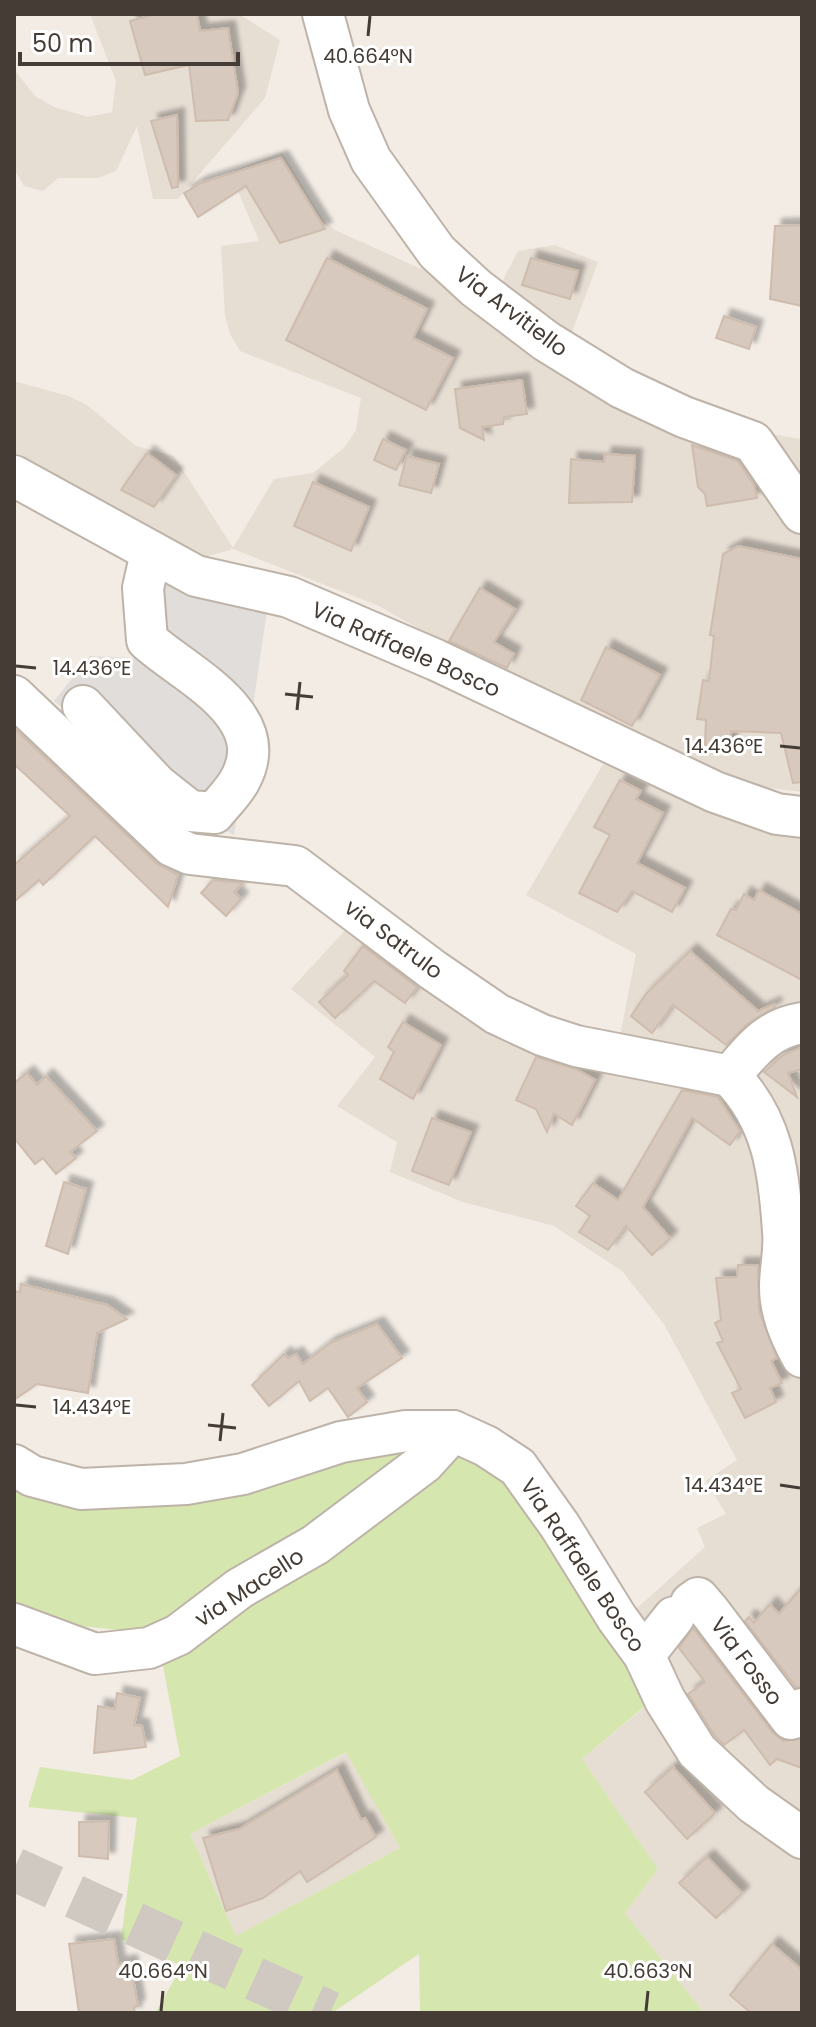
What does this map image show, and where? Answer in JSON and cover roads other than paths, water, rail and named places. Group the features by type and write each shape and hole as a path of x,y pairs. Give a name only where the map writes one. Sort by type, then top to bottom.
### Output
{"street":[{"name":"Via Arvitiello","path":"323,14 349,110 371,160 437,252 476,288 546,341 622,388 684,417 753,442 802,513"},
{"name":"Via Raffaele Bosco","path":"14,476 196,576 289,597 436,660 715,792 777,814 802,817"},
{"path":"83,706 157,785 190,811 214,813 242,777 247,742 234,712 213,688 183,671 147,640 143,588 151,553"},
{"name":"via Satrulo","path":"14,696 172,846 190,854 295,866 497,1014 542,1035 576,1046 730,1076"},
{"path":"802,1023 775,1030 755,1046 730,1076 758,1109 768,1130 784,1233 780,1288 782,1312 802,1357"},
{"name":"Via Raffaele Bosco","path":"14,1465 32,1476 81,1489 186,1484 243,1474 341,1442 406,1431 453,1431 518,1467 644,1655 665,1700 697,1751 754,1804 802,1838"},
{"name":"via Macello","path":"14,1624 95,1654 149,1648 178,1635 240,1588 315,1545 424,1463 453,1431"},
{"name":"Via Fosso","path":"644,1655 683,1610 698,1598 791,1719 802,1709"}],"tunnel":[{"path":"14,1869 330,2013"}]}
